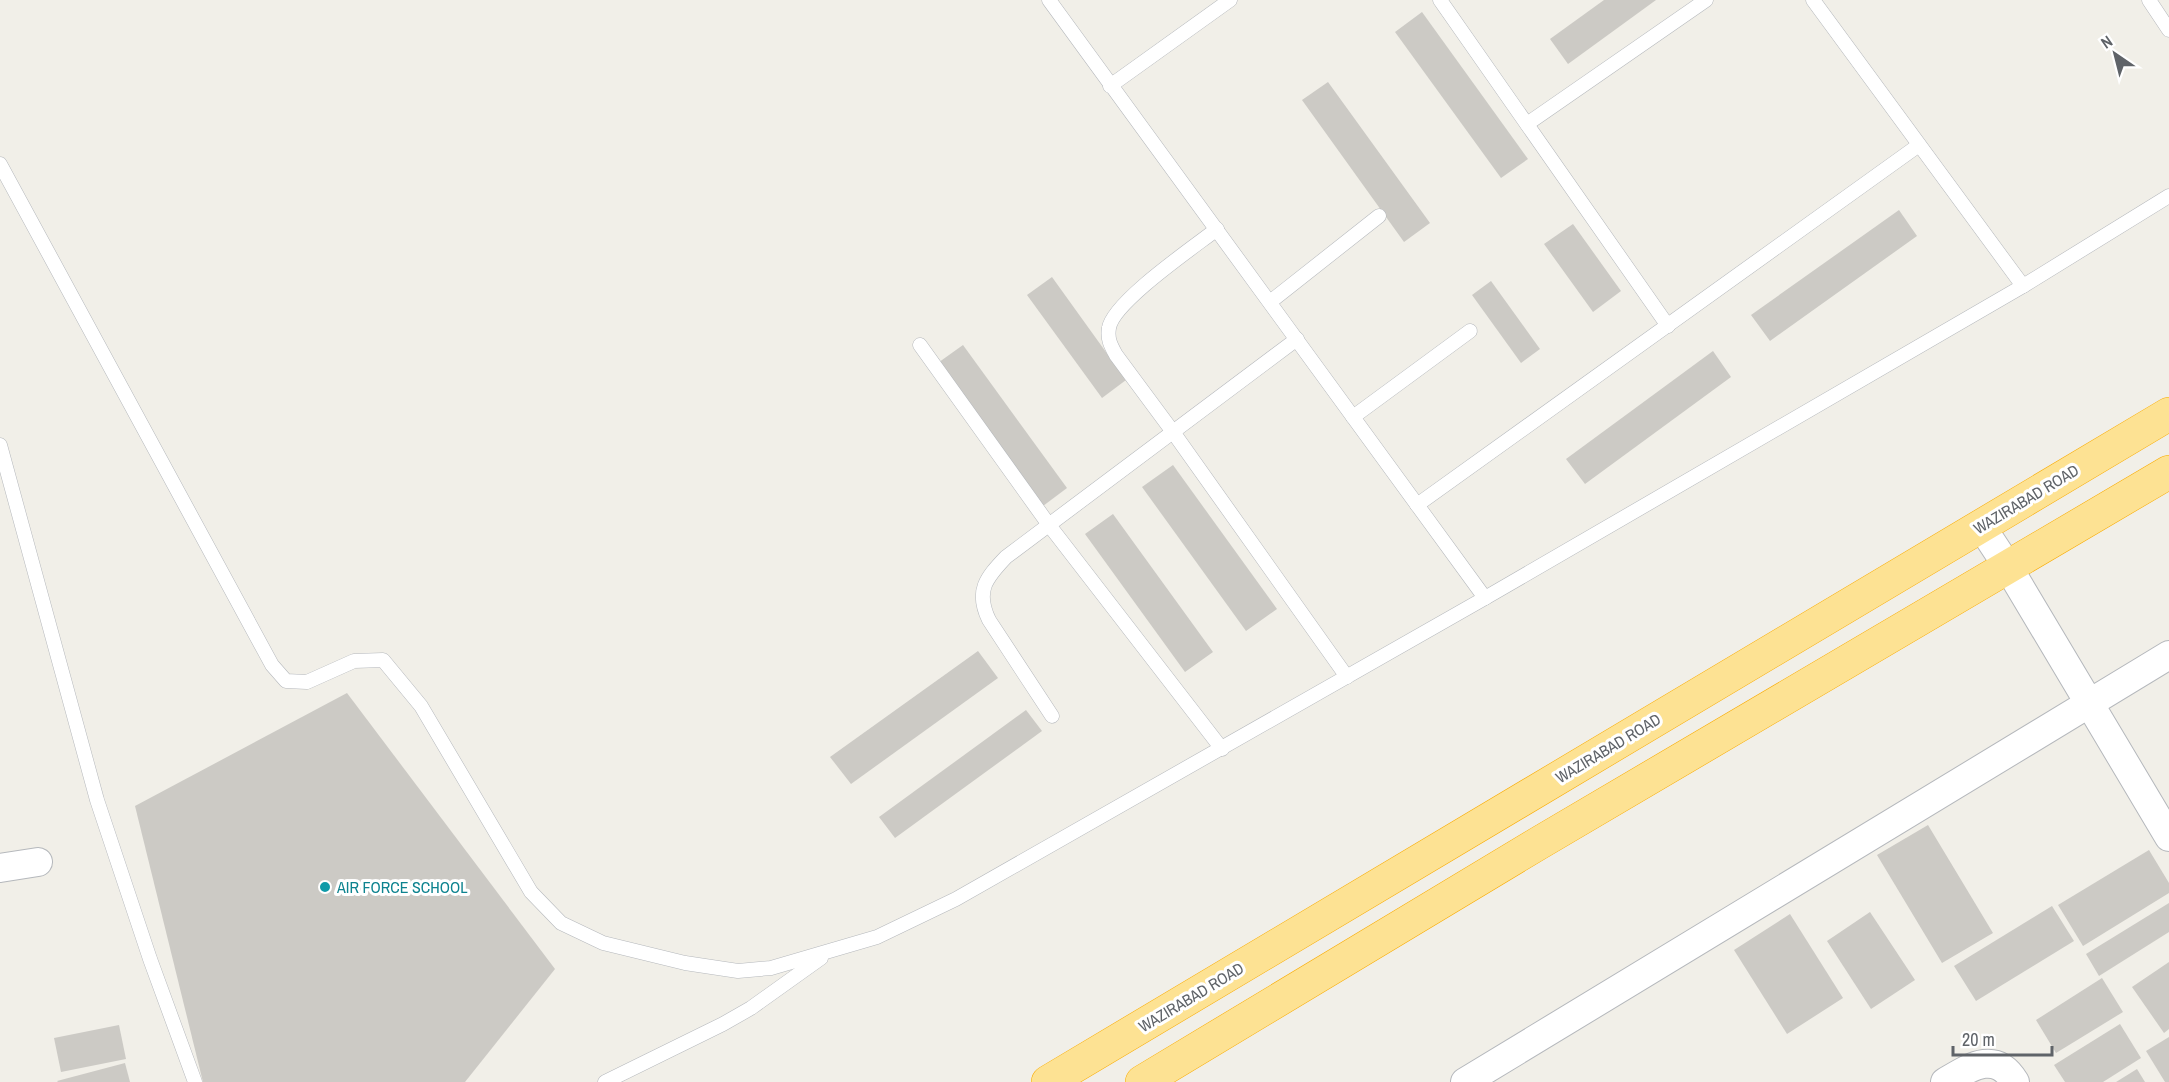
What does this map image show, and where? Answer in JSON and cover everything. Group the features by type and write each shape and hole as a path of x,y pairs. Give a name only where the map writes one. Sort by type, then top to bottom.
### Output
{"highway":[{"name":"WAZIRABAD ROAD","path":"1048,1082 2169,414"},
{"path":"1142,1082 1539,843 2169,472"}],"street":[{"path":"1981,526 2008,567 2169,837"},
{"path":"1465,1082 2169,655"},
{"path":"0,868 38,862"},
{"path":"1946,1082 1972,1066 1989,1062 2002,1068 2014,1082"}],"lane":[{"path":"1049,0 1485,598"},
{"path":"1110,86 1230,0"},
{"path":"1440,0 1668,326"},
{"path":"1527,124 1706,0"},
{"path":"1813,0 2023,286"},
{"path":"2149,0 2169,30"},
{"path":"1417,505 1919,145"},
{"path":"0,164 272,664 286,681 307,682 354,661 383,660 421,706 531,892 561,923 603,944 685,963 738,971 771,968 877,937 956,899 1485,598 2023,286 2169,196"},
{"path":"1270,302 1379,216"},
{"path":"1217,228 1130,298 1116,313 1109,327 1108,340 1116,355 1347,677"},
{"path":"1353,417 1470,331"},
{"path":"1052,716 988,620 981,604 983,588 992,573 1006,557 1297,339"},
{"path":"920,345 1049,525 1222,749"},
{"path":"0,445 97,800 150,959 195,1082"},
{"path":"605,1082 733,1019 827,953"}],"building":[{"path":"1604,0 1656,0 1568,64 1550,39"},
{"path":"1422,12 1528,159 1501,178 1395,32"},
{"path":"1328,82 1430,223 1404,242 1302,100"},
{"path":"1899,210 1917,236 1770,341 1751,315"},
{"path":"1573,224 1621,291 1593,312 1544,244"},
{"path":"1052,277 1126,380 1102,398 1027,295"},
{"path":"1491,281 1540,349 1521,363 1472,295"},
{"path":"963,345 1067,488 1039,509 935,365"},
{"path":"1713,351 1731,377 1585,484 1566,459"},
{"path":"1173,465 1277,609 1246,631 1142,487"},
{"path":"1113,514 1213,652 1185,672 1085,534"},
{"path":"978,651 998,678 851,784 830,757"},
{"name":"AIR FORCE SCHOOL","path":"347,693 555,969 465,1082 203,1082 135,806"},
{"path":"1026,710 1042,731 895,838 879,817"},
{"path":"1928,825 1993,933 1942,963 1877,855"},
{"path":"2149,850 2169,883 2169,893 2083,946 2058,905"},
{"path":"2169,903 2169,932 2099,976 2086,954"},
{"path":"2052,906 2074,941 1976,1001 1954,966"},
{"path":"1870,912 1915,980 1871,1009 1827,941"},
{"path":"1790,914 1843,998 1787,1034 1734,950"},
{"path":"2169,962 2169,1029 2164,1033 2132,987"},
{"path":"2102,978 2123,1012 2056,1053 2036,1020"},
{"path":"2120,1024 2141,1058 2103,1082 2065,1082 2054,1065"},
{"path":"119,1025 126,1059 61,1072 54,1038"},
{"path":"2169,1037 2169,1082 2165,1082 2146,1051"},
{"path":"125,1063 130,1082 57,1081"},
{"path":"2137,1069 2145,1082 2116,1082"}],"place":[{"name":"AIR FORCE SCHOOL","path":"325,887"}]}
